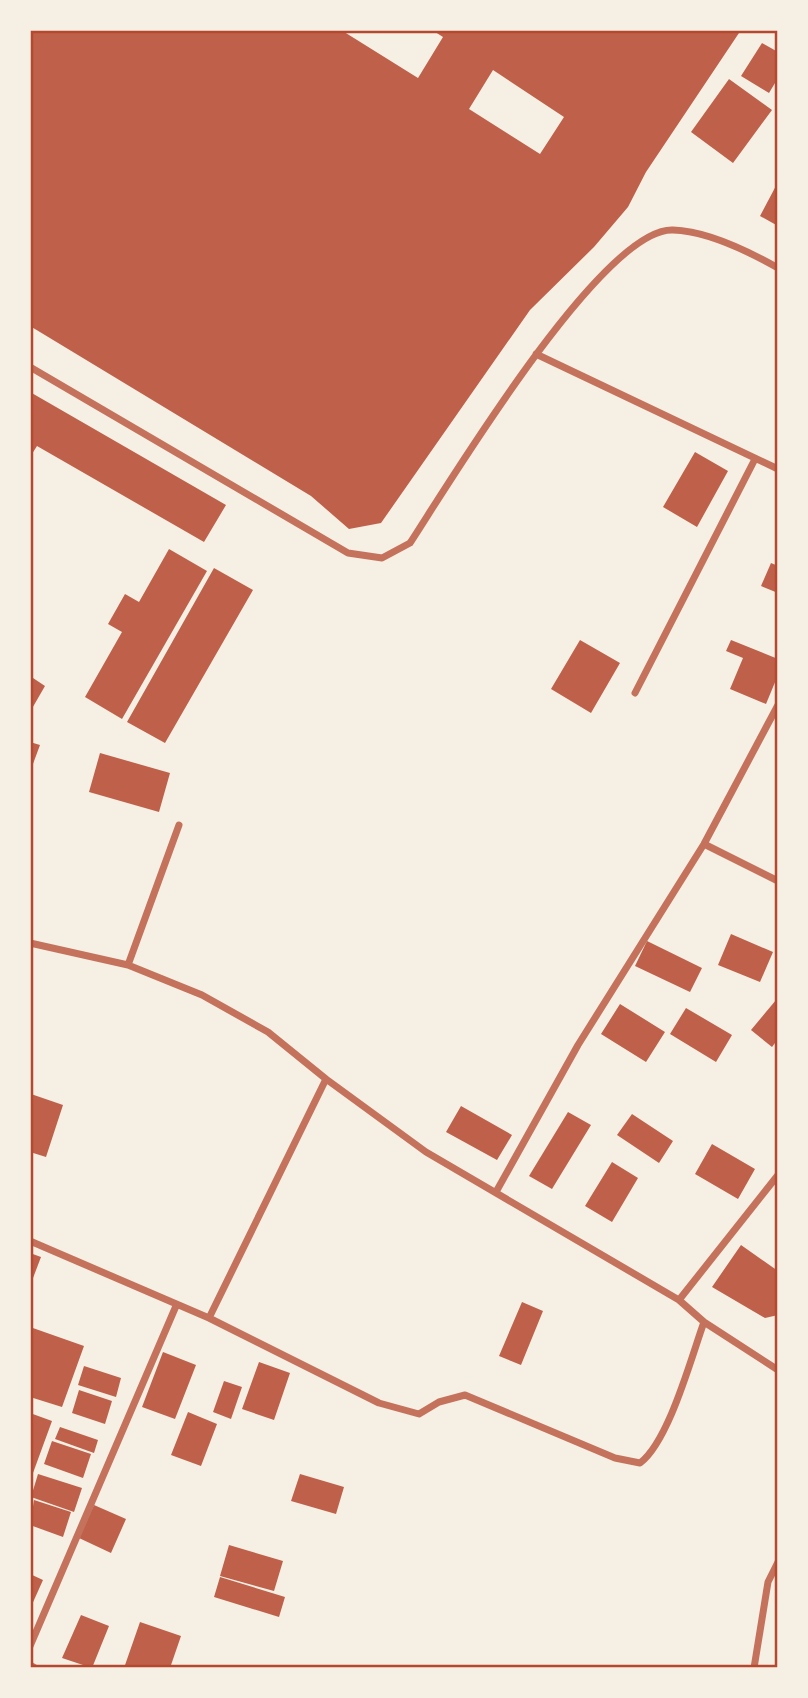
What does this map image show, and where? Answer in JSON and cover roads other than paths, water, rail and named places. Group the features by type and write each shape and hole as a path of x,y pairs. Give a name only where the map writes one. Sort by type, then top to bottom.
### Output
{"street":[{"path":"30,367 348,553 382,558 410,543 536,354 605,269 644,237 672,229 715,240 778,268"},
{"path":"536,354 778,469"},
{"path":"635,694 755,459"},
{"path":"496,1192 578,1045 704,844 778,705"},
{"path":"128,965 179,825"},
{"path":"704,844 778,881"},
{"path":"30,943 128,965 202,995 268,1032 326,1079 426,1152 679,1300 705,1322 778,1370"},
{"path":"209,1318 326,1079"},
{"path":"679,1300 778,1175"},
{"path":"30,1241 50,1247 176,1306 209,1318 379,1403 419,1413 439,1402 465,1395 615,1458 640,1463 652,1454 662,1435 705,1322"},
{"path":"30,1646 176,1306"},
{"path":"754,1668 768,1582 778,1562"},
{"path":"30,1665 35,1668"}]}
